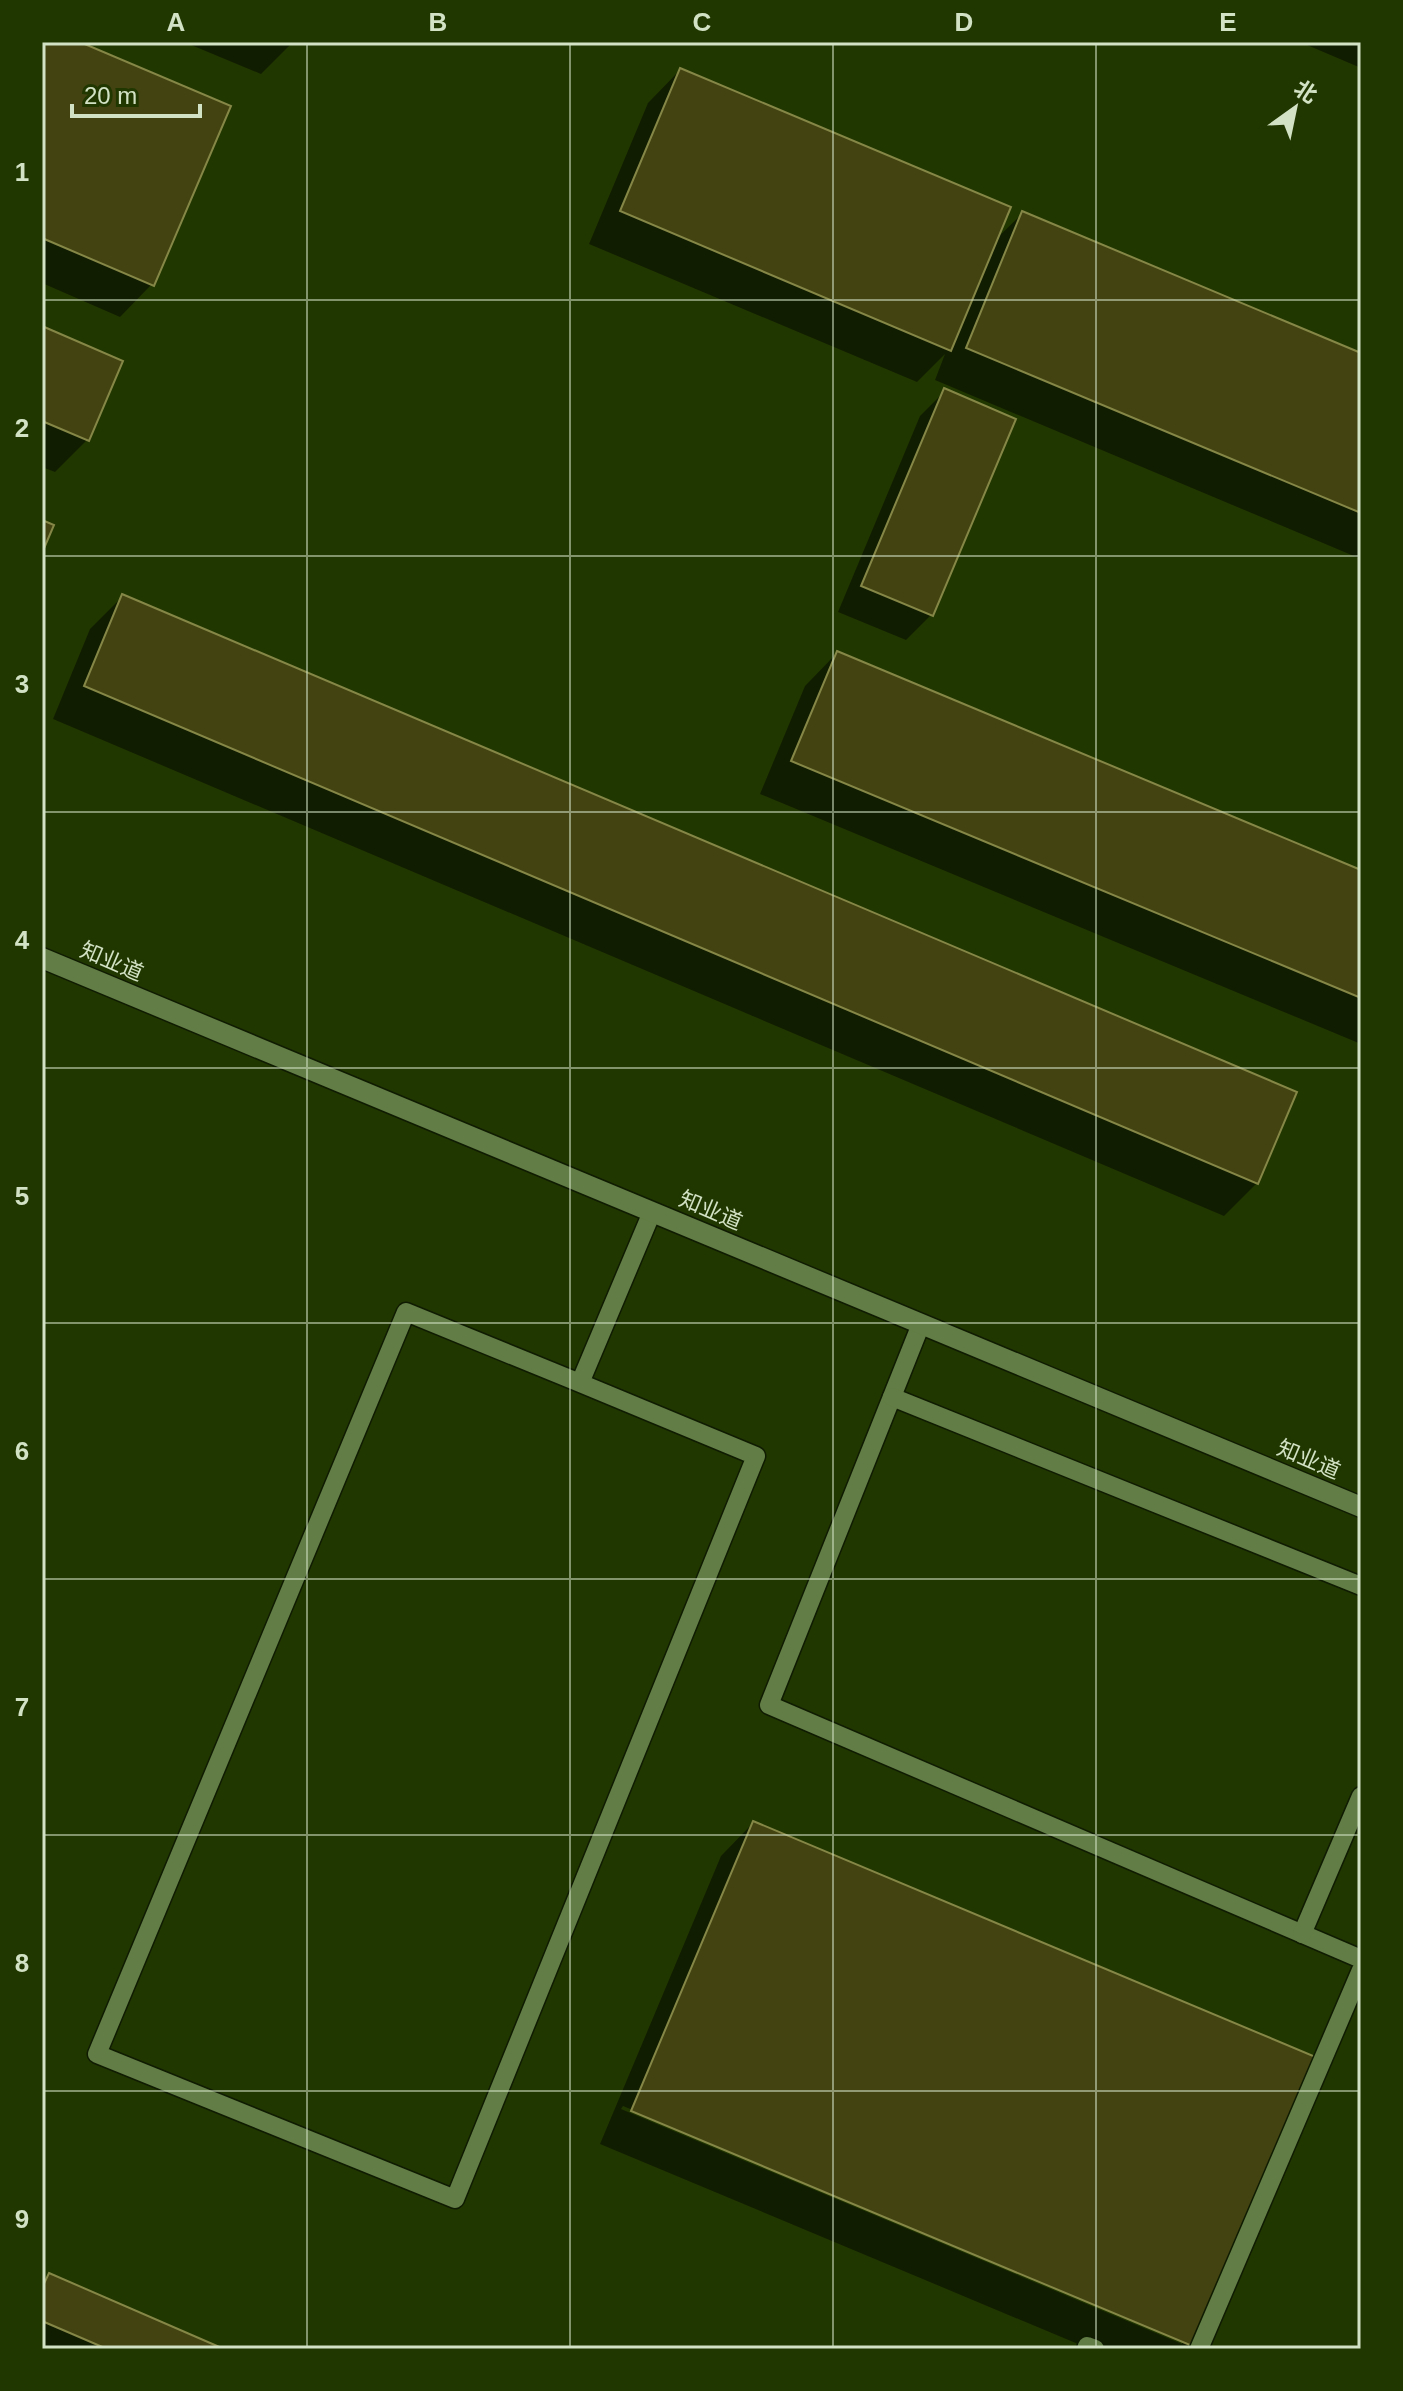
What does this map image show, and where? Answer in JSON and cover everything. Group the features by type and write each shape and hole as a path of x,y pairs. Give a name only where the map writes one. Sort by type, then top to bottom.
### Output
{"street":[{"name":"知业道","path":"42,958 1361,1507"}],"lane":[{"path":"580,1383 652,1212"},
{"path":"406,1312 580,1383 756,1456 455,2199 97,2054 406,1312"},
{"path":"921,1324 769,1705 1361,1959"},
{"path":"892,1397 1361,1586"},
{"path":"1302,1934 1361,1796"},
{"path":"1199,2349 1361,1970"},
{"path":"1086,2349 1087,2346 1095,2349"}],"building":[{"path":"42,42 80,42 231,106 154,286 42,238"},
{"path":"680,68 1011,207 951,351 620,211"},
{"path":"1022,211 1361,353 1361,513 966,348"},
{"path":"42,326 123,361 89,441 42,421"},
{"path":"944,388 1016,419 933,616 861,586"},
{"path":"42,520 54,525 42,553"},
{"path":"122,594 1297,1092 1258,1184 84,686"},
{"path":"837,651 1361,870 1361,998 791,761"},
{"path":"753,1821 1318,2058 1197,2348 631,2111"},
{"path":"49,2273 224,2349 107,2349 42,2321 42,2288"}]}
